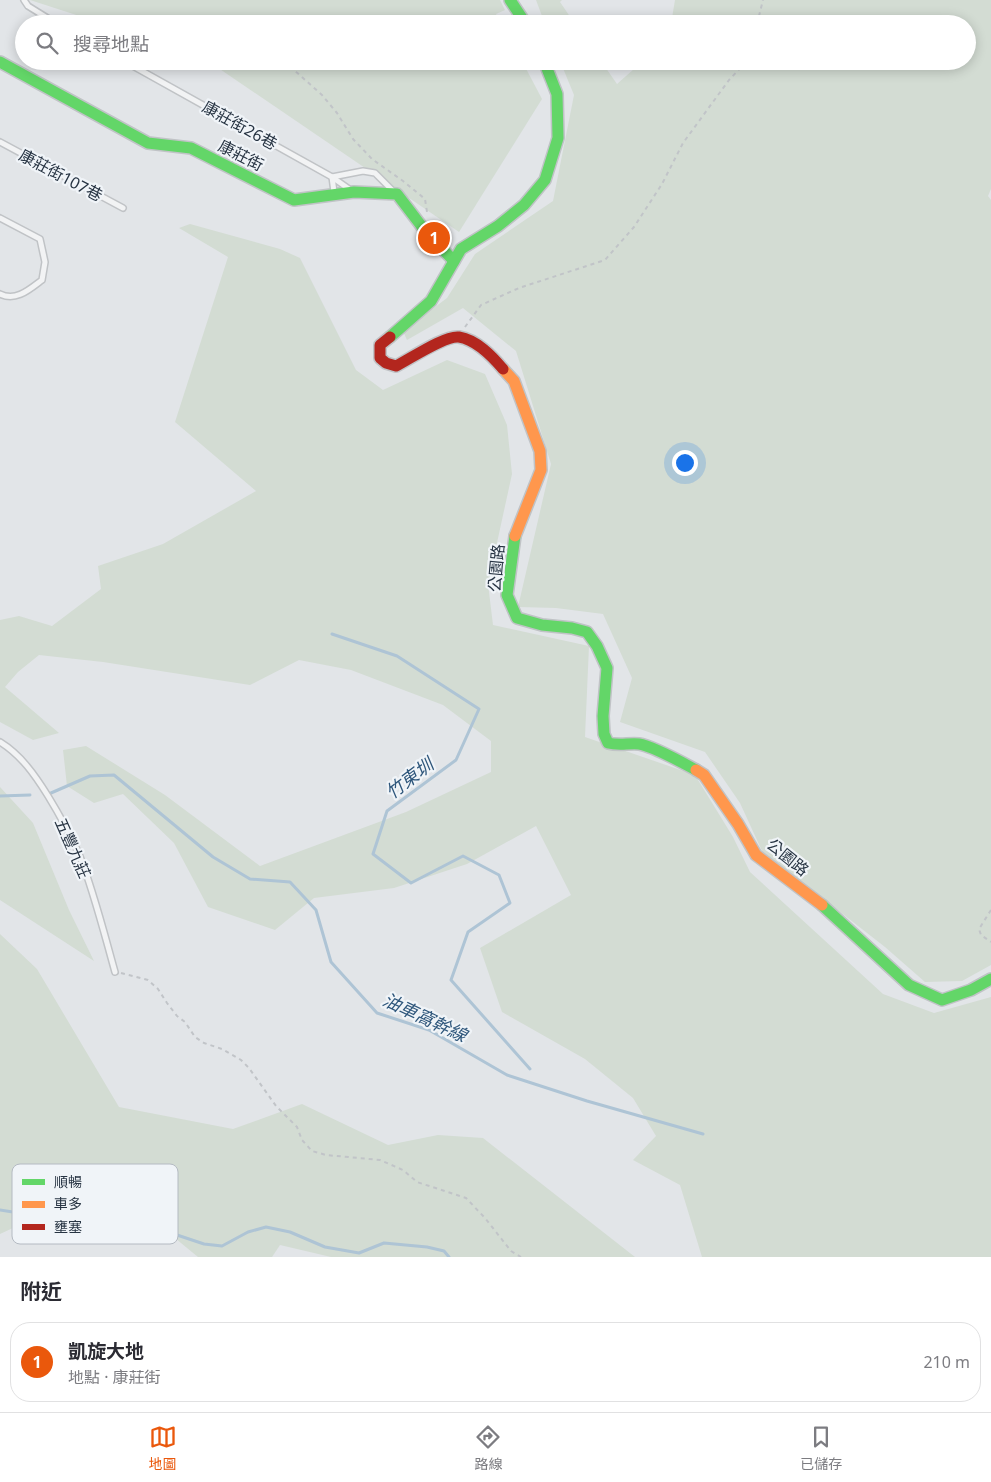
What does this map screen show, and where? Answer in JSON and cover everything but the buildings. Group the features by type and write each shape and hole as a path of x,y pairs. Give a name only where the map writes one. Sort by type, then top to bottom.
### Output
{"street":[{"path":"510,0 520,15"},
{"name":"康莊街","path":"0,62 148,142 191,148 294,200 354,192 397,194"},
{"path":"458,337 445,340 396,366 386,363 380,358 380,345 431,301 461,249 498,226 524,205 545,180 558,138 557,94 548,70"},
{"path":"397,194 426,232 454,261"},
{"name":"公園路","path":"458,337 472,342 491,356 514,381 540,451 541,470 515,534 507,595 517,618 542,626 572,628 587,632 597,646 607,668 603,716 604,734 608,743 616,745 640,744 676,759 704,775 738,824 756,855 817,901 908,986 942,1000 971,990 991,979"}],"lane":[{"path":"24,0 28,6 42,15"},
{"name":"康莊街26巷","path":"140,70 332,177 354,192"},
{"name":"康莊街107巷","path":"0,142 123,208"},
{"path":"335,196 332,177 364,170 374,173 397,194"},
{"path":"0,218 40,239 45,262 42,280 24,295 4,296 0,294"},
{"name":"五豐九莊","path":"0,742 12,750 34,774 56,809 79,854 115,972"}],"path":[{"path":"759,15 763,0"},
{"path":"294,70 322,95 337,112 353,139 372,159 425,199 428,218 426,232"},
{"path":"458,337 481,305 519,288 605,260 634,227 662,184 683,143 738,70"},
{"path":"991,910 979,929 981,935 991,942"},
{"path":"115,972 148,980 158,989 177,1016 185,1022 195,1036 204,1043 222,1049 241,1060 249,1068 276,1106 297,1127 302,1140 312,1150 326,1155 380,1160 403,1170 417,1182 466,1198 485,1218 511,1251 521,1257"}],"shaded area":[{"path":"30,0 500,0 505,10 496,15 76,15"},
{"path":"536,0 562,0 560,2 569,15 542,15"},
{"path":"675,0 991,0 991,189 988,196 991,200 991,965 962,981 925,982 885,947 762,851 740,803 705,752 620,722 632,678 603,614 556,608 518,607 551,464 516,351 463,308 407,340 403,331 447,298 475,254 553,201 574,95 564,70 607,70 617,84 633,70 976,70 976,15 672,15"},
{"path":"221,70 527,70 542,99 459,232"},
{"path":"190,224 280,249 300,258 356,370 383,390 447,360 485,374 507,425 512,474 488,584 493,625 589,646 585,737 695,775 733,837 750,872 883,994 934,1013 991,997 991,1257 702,1257 680,1185 633,1160 656,1136 633,1098 585,1059 502,1012 480,948 571,895 536,826 467,864 394,888 314,898 275,930 208,907 174,843 123,794 94,803 67,786 63,750 86,746 165,795 260,866 406,812 491,772 491,741 443,705 351,670 299,660 250,685 103,662 39,655 18,672 5,687 59,733 33,740 0,722 0,620 19,616 52,626 101,589 98,566 163,544 256,491 175,422 228,257 179,228"},
{"path":"0,787 33,823 69,910 94,961 0,900"},
{"path":"0,934 37,969 119,1107 233,1129 302,1104 388,1145 438,1135 483,1138 635,1257 331,1257 280,1245 272,1257 198,1257 178,1241 178,1164 12,1164 12,1228 0,1234"}],"waterway":[{"name":"竹東圳","path":"332,634 397,656 479,709 456,760 387,811 373,854 411,883 463,856 499,875 510,903 468,932 451,980 530,1069"},
{"name":"油車窩幹線","path":"51,793 90,776 114,775 213,857 250,879 290,882 316,910 331,962 377,1013 429,1030 507,1075 587,1101 703,1134"},
{"name":"油車窩幹線","path":"0,796 30,795"},
{"path":"0,1210 12,1212"},
{"path":"178,1235 204,1244 222,1246 248,1232 266,1227 290,1232 325,1247 359,1253 384,1243 427,1247 444,1251 449,1257"}],"traffic: fast":[{"path":"510,0 520,15"},
{"path":"0,62 148,143 191,148 294,200 354,192 397,194 426,232 454,261"},
{"path":"390,337 431,301 461,249 498,226 524,205 545,180 558,138 557,94 548,70"},
{"path":"515,536 507,595 517,618 542,625 572,628 587,632 597,646 607,668 603,716 604,734 608,743 645,745 696,770"},
{"path":"822,905 909,985 942,1000 971,990 991,979"}],"traffic: slow":[{"path":"503,369 514,381 540,451 541,470 515,536"},
{"path":"696,770 704,775 738,824 756,855 822,905"}],"traffic: jam":[{"path":"390,337 380,345 380,358 386,363 396,366 437,343 453,337 459,337 478,345 503,369"}],"place":[{"name":"凱旋大地","path":"434,238"}]}
